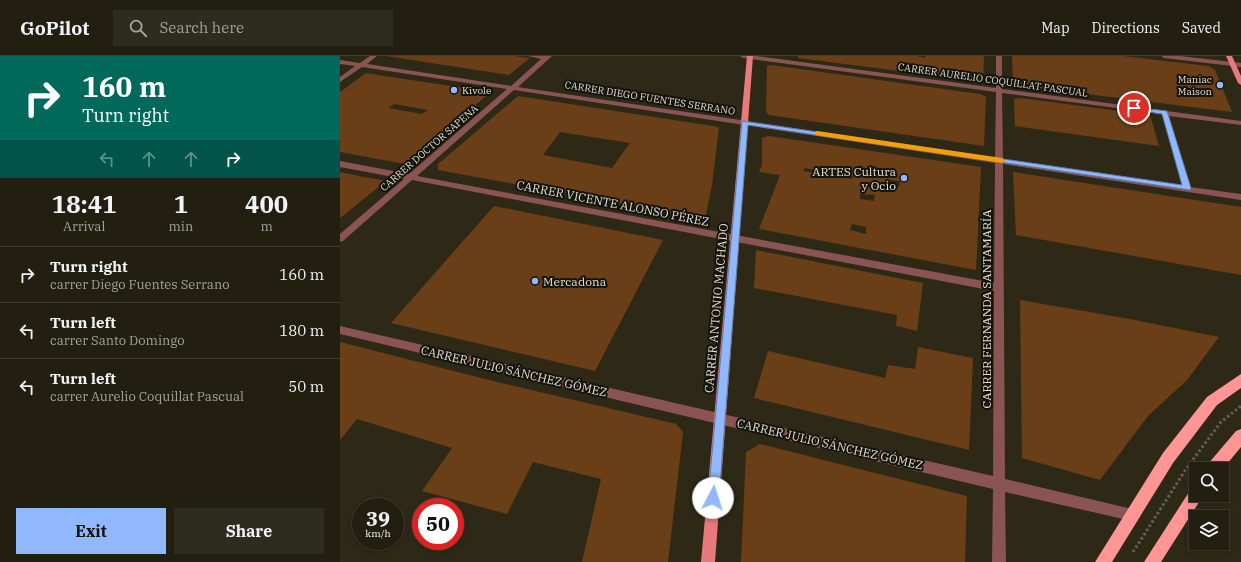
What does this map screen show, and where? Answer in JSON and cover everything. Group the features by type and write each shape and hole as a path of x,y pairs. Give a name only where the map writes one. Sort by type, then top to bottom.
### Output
{"highway":[{"path":"1104,562 1168,458 1212,401 1241,380"},
{"path":"1219,462 1241,436"},
{"path":"1152,562 1191,502"}],"main road":[{"path":"1229,56 1241,83"},
{"name":"CARRER ANTONIO MACHADO","path":"708,562 744,123 752,57"}],"street":[{"path":"340,80 374,56"},
{"path":"531,56 548,57"},
{"name":"CARRER FERNANDA SANTAMARÍA","path":"998,56 999,562"},
{"path":"1164,56 1241,65"},
{"name":"CARRER DOCTOR SAPENA","path":"340,239 548,57"},
{"name":"CARRER AURELIO COQUILLAT PASCUAL","path":"752,57 1241,123"},
{"name":"CARRER DIEGO FUENTES SERRANO","path":"340,62 1241,197"},
{"path":"1165,113 1187,188"},
{"name":"CARRER VICENTE ALONSO PÉREZ","path":"340,164 999,288"},
{"name":"CARRER JULIO SÁNCHEZ GÓMEZ","path":"340,330 1132,515"}],"path":[{"path":"1129,556 1186,469 1221,422 1241,406"}],"building":[{"path":"386,56 514,56 530,58 509,75"},
{"path":"798,56 917,56 925,58 925,56 984,56 983,79 977,81 798,58"},
{"path":"1012,56 1123,56 1208,66 1215,70 1232,112 1013,85"},
{"path":"771,65 980,94 986,97 984,146 769,115 766,112 767,66"},
{"path":"366,73 491,92 405,164 340,152 340,92","holes":["394,104 428,110 422,114 388,108"]},
{"path":"518,96 719,127 712,185 705,219 438,170 438,164","holes":["560,132 630,143 612,168 543,155"]},
{"path":"1020,98 1150,115 1159,146 1015,126 1014,99"},
{"path":"769,136 981,167 976,270 759,229 780,175 759,172 762,165 762,138","holes":["805,168 853,176 852,179 803,171","889,180 900,181 899,187 888,185","860,194 875,195 874,201 860,199","852,224 866,227 866,234 850,230"]},
{"path":"340,172 359,176 386,181 340,218"},
{"path":"1013,172 1241,207 1241,275 1016,235"},
{"name":"Mercadona","path":"494,206 663,240 595,371 391,323"},
{"path":"756,250 923,283 917,331 896,326 897,315 754,288"},
{"path":"1020,300 1130,319 1219,337 1187,380 1148,416 1100,480 1022,458"},
{"path":"340,342 497,382 676,424 683,432 668,562 582,562 601,479 533,462 507,514 464,502 464,498 448,498 422,491 452,448 357,419 340,440"},
{"path":"918,347 973,358 969,450 754,398 768,351 885,378 888,365 915,369"},
{"path":"760,444 967,496 965,562 741,562 746,452"}],"slow traffic":[{"path":"817,133 1002,161"}],"place":[{"name":"Maniac Maison","path":"1220,85"},
{"name":"Kivole","path":"454,90"},
{"name":"ARTES Cultura y Ocio","path":"904,178"},
{"name":"Mercadona","path":"535,281"}],"route":[{"path":"713,498 744,123 1187,188 1165,113 1134,108"}]}
